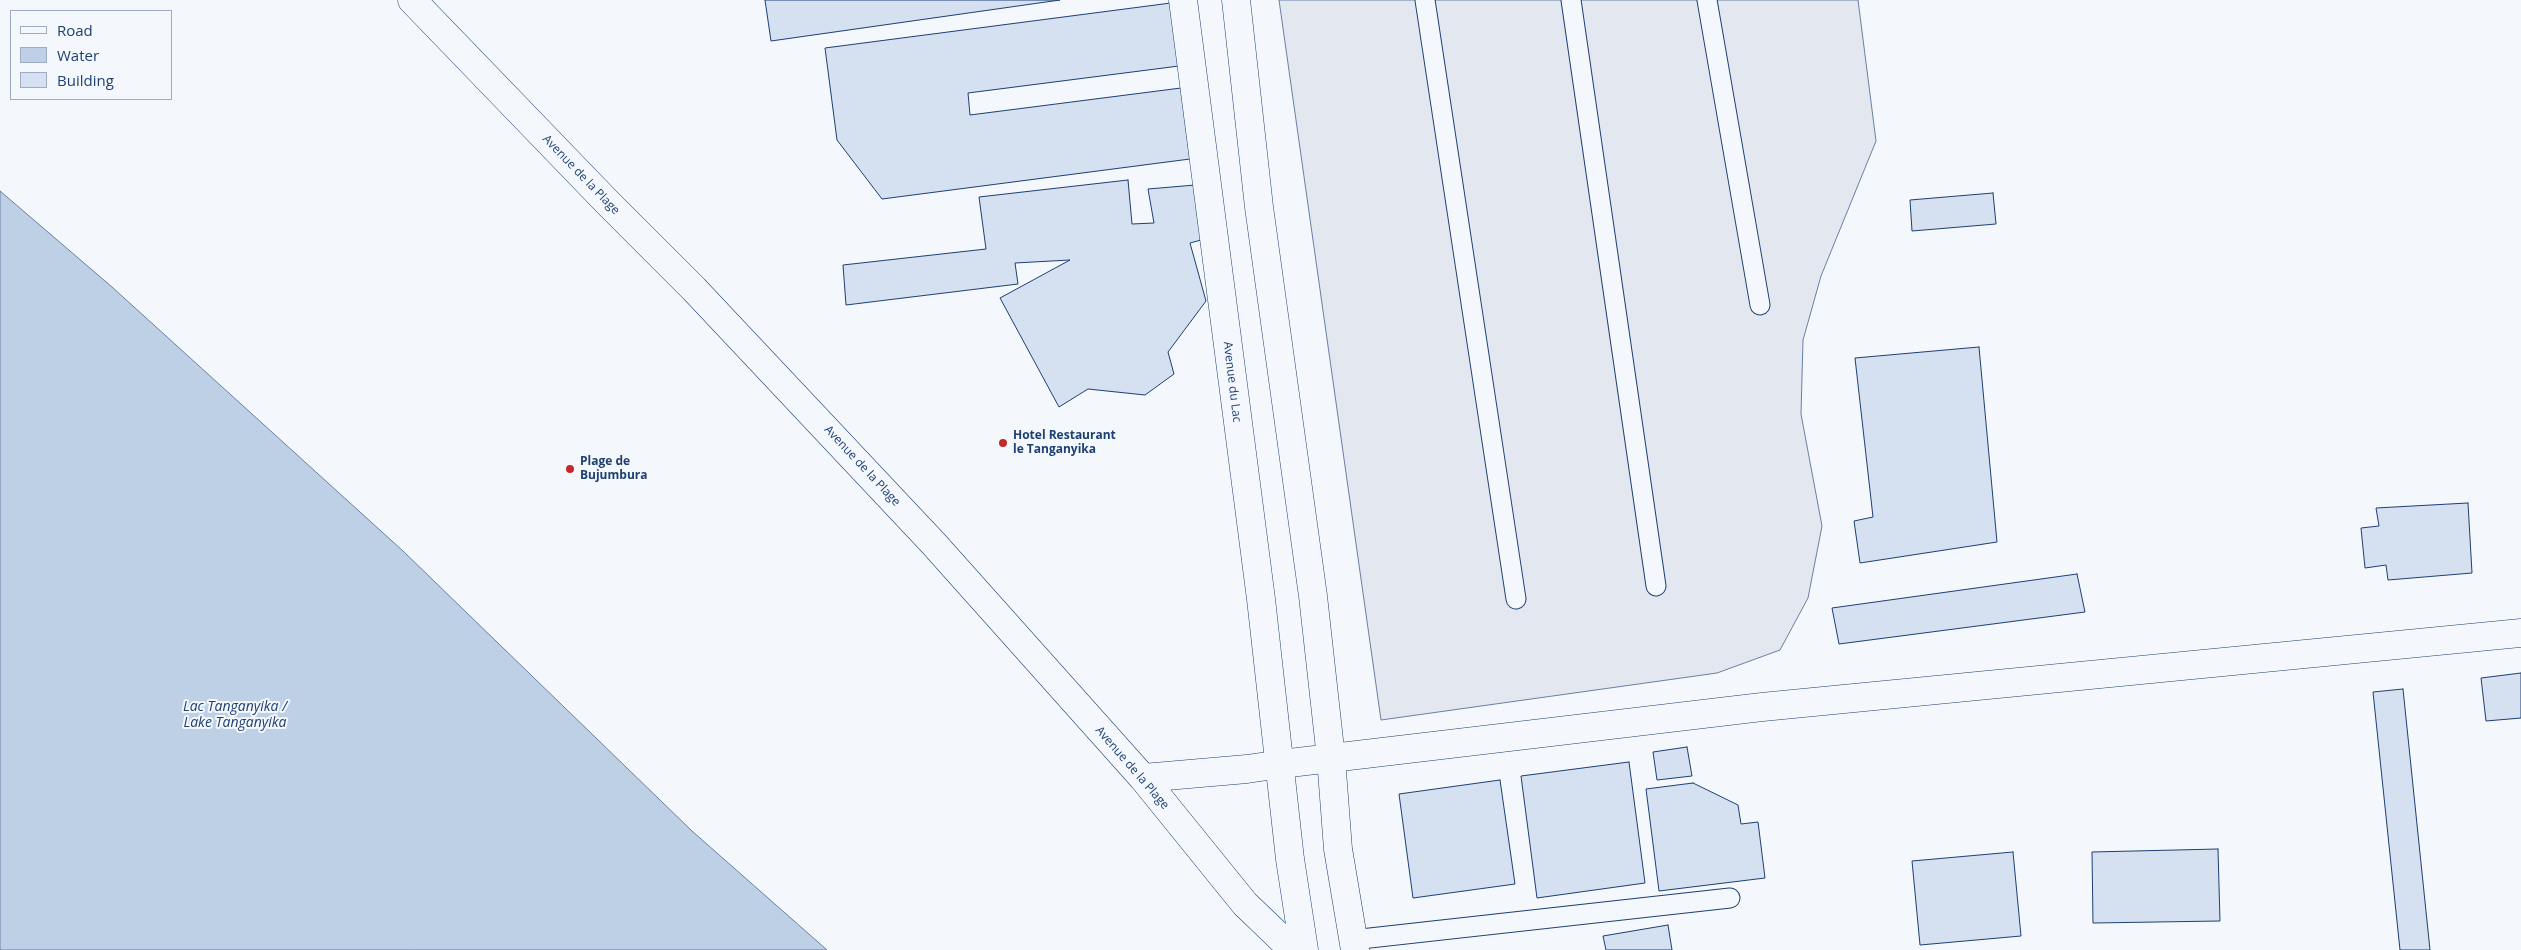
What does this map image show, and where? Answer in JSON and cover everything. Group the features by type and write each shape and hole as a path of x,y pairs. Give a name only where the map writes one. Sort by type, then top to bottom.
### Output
{"street":[{"name":"Avenue de la Plage","path":"412,0 607,202 694,289 852,455 1143,778 1245,904 1293,950"},
{"name":"Avenue du Lac","path":"1183,0 1281,764"},
{"path":"1236,0 1259,207 1313,596 1331,758 1338,849 1354,945"},
{"path":"1143,778 1247,769 1762,707 2521,633"},
{"path":"1281,764 1290,859 1304,950"}],"lane":[{"path":"1424,0 1516,599"},
{"path":"1571,0 1656,586"},
{"path":"1707,0 1760,305"},
{"path":"1354,945 1730,898"}],"shaded area":[{"path":"1279,0 1858,0 1876,141 1821,276 1803,340 1801,414 1822,526 1808,598 1780,650 1717,673 1381,720"}],"water":[{"name":"Lac Tanganyika / Lake Tanganyika","path":"0,191 112,287 403,551 692,831 827,950 0,950"}],"building":[{"path":"765,0 1060,0 771,41"},
{"path":"1171,3 1179,66 968,93 970,115 1181,88 1190,159 882,199 837,140 825,48"},
{"path":"1128,180 1132,224 1154,223 1148,189 1195,185 1201,240 1190,243 1206,301 1168,352 1174,374 1145,395 1088,389 1059,407 1000,298 1070,260 1015,263 1018,284 846,305 843,265 986,249 979,197"},
{"path":"1993,193 1996,224 1912,231 1910,200"},
{"path":"1979,347 1997,542 1860,563 1854,521 1873,517 1855,358"},
{"path":"2468,503 2472,573 2388,580 2386,565 2365,568 2361,528 2379,526 2376,508"},
{"path":"2077,574 2085,612 1839,644 1832,608"},
{"path":"2521,673 2521,718 2486,721 2481,678"},
{"path":"2403,689 2430,950 2400,950 2373,692"},
{"path":"1687,747 1692,776 1657,780 1653,752"},
{"path":"1629,762 1645,883 1537,898 1521,776"},
{"path":"1500,780 1515,884 1413,898 1399,794"},
{"path":"1693,783 1738,805 1741,824 1758,822 1765,878 1659,891 1646,789"},
{"path":"2218,849 2220,921 2093,923 2092,852"},
{"path":"2013,852 2021,936 1920,945 1912,861"},
{"path":"1668,925 1672,950 1606,950 1603,936"}],"place":[{"name":"Hotel Restaurant le Tanganyika","path":"1003,443"},
{"name":"Plage de Bujumbura","path":"570,469"}]}
